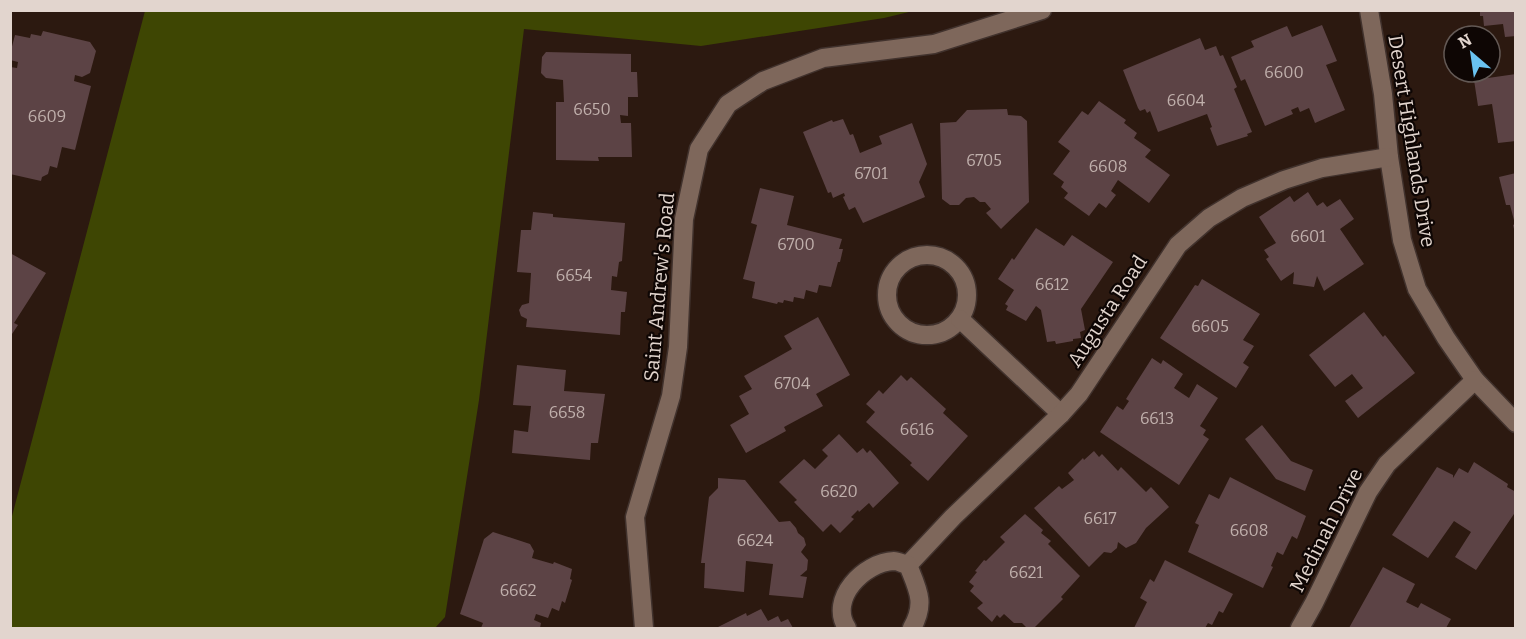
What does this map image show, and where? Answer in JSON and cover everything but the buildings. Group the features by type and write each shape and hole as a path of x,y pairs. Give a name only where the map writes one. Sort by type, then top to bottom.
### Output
{"street":[{"name":"Saint Andrew's Road","path":"644,628 636,552 635,517 671,396 678,347 684,219 699,149 728,104 763,81 823,58 934,44 1042,10"},
{"name":"Desert Highlands Drive","path":"1369,10 1383,94 1389,157 1402,240 1417,289 1446,338 1475,380 1515,423"},
{"name":"Augusta Road","path":"908,565 953,517 1079,394 1178,245 1209,218 1242,198 1284,180 1322,168 1389,157"},
{"path":"925,255 940,257 953,264 963,276 967,290 966,305 960,319 949,329 935,335 920,336 906,331 895,322 888,308 886,293 890,279 898,266 910,258 925,255"},
{"path":"960,319 1061,414"},
{"name":"Medinah Drive","path":"1300,628 1368,492 1386,464 1475,380"},
{"path":"847,628 840,608 846,591 858,578 876,566 895,561 908,565 919,592 919,617 912,628"}],"green space":[{"path":"145,10 913,11 884,18 701,46 524,29 479,400 445,617 435,628 11,628 11,520"}]}
